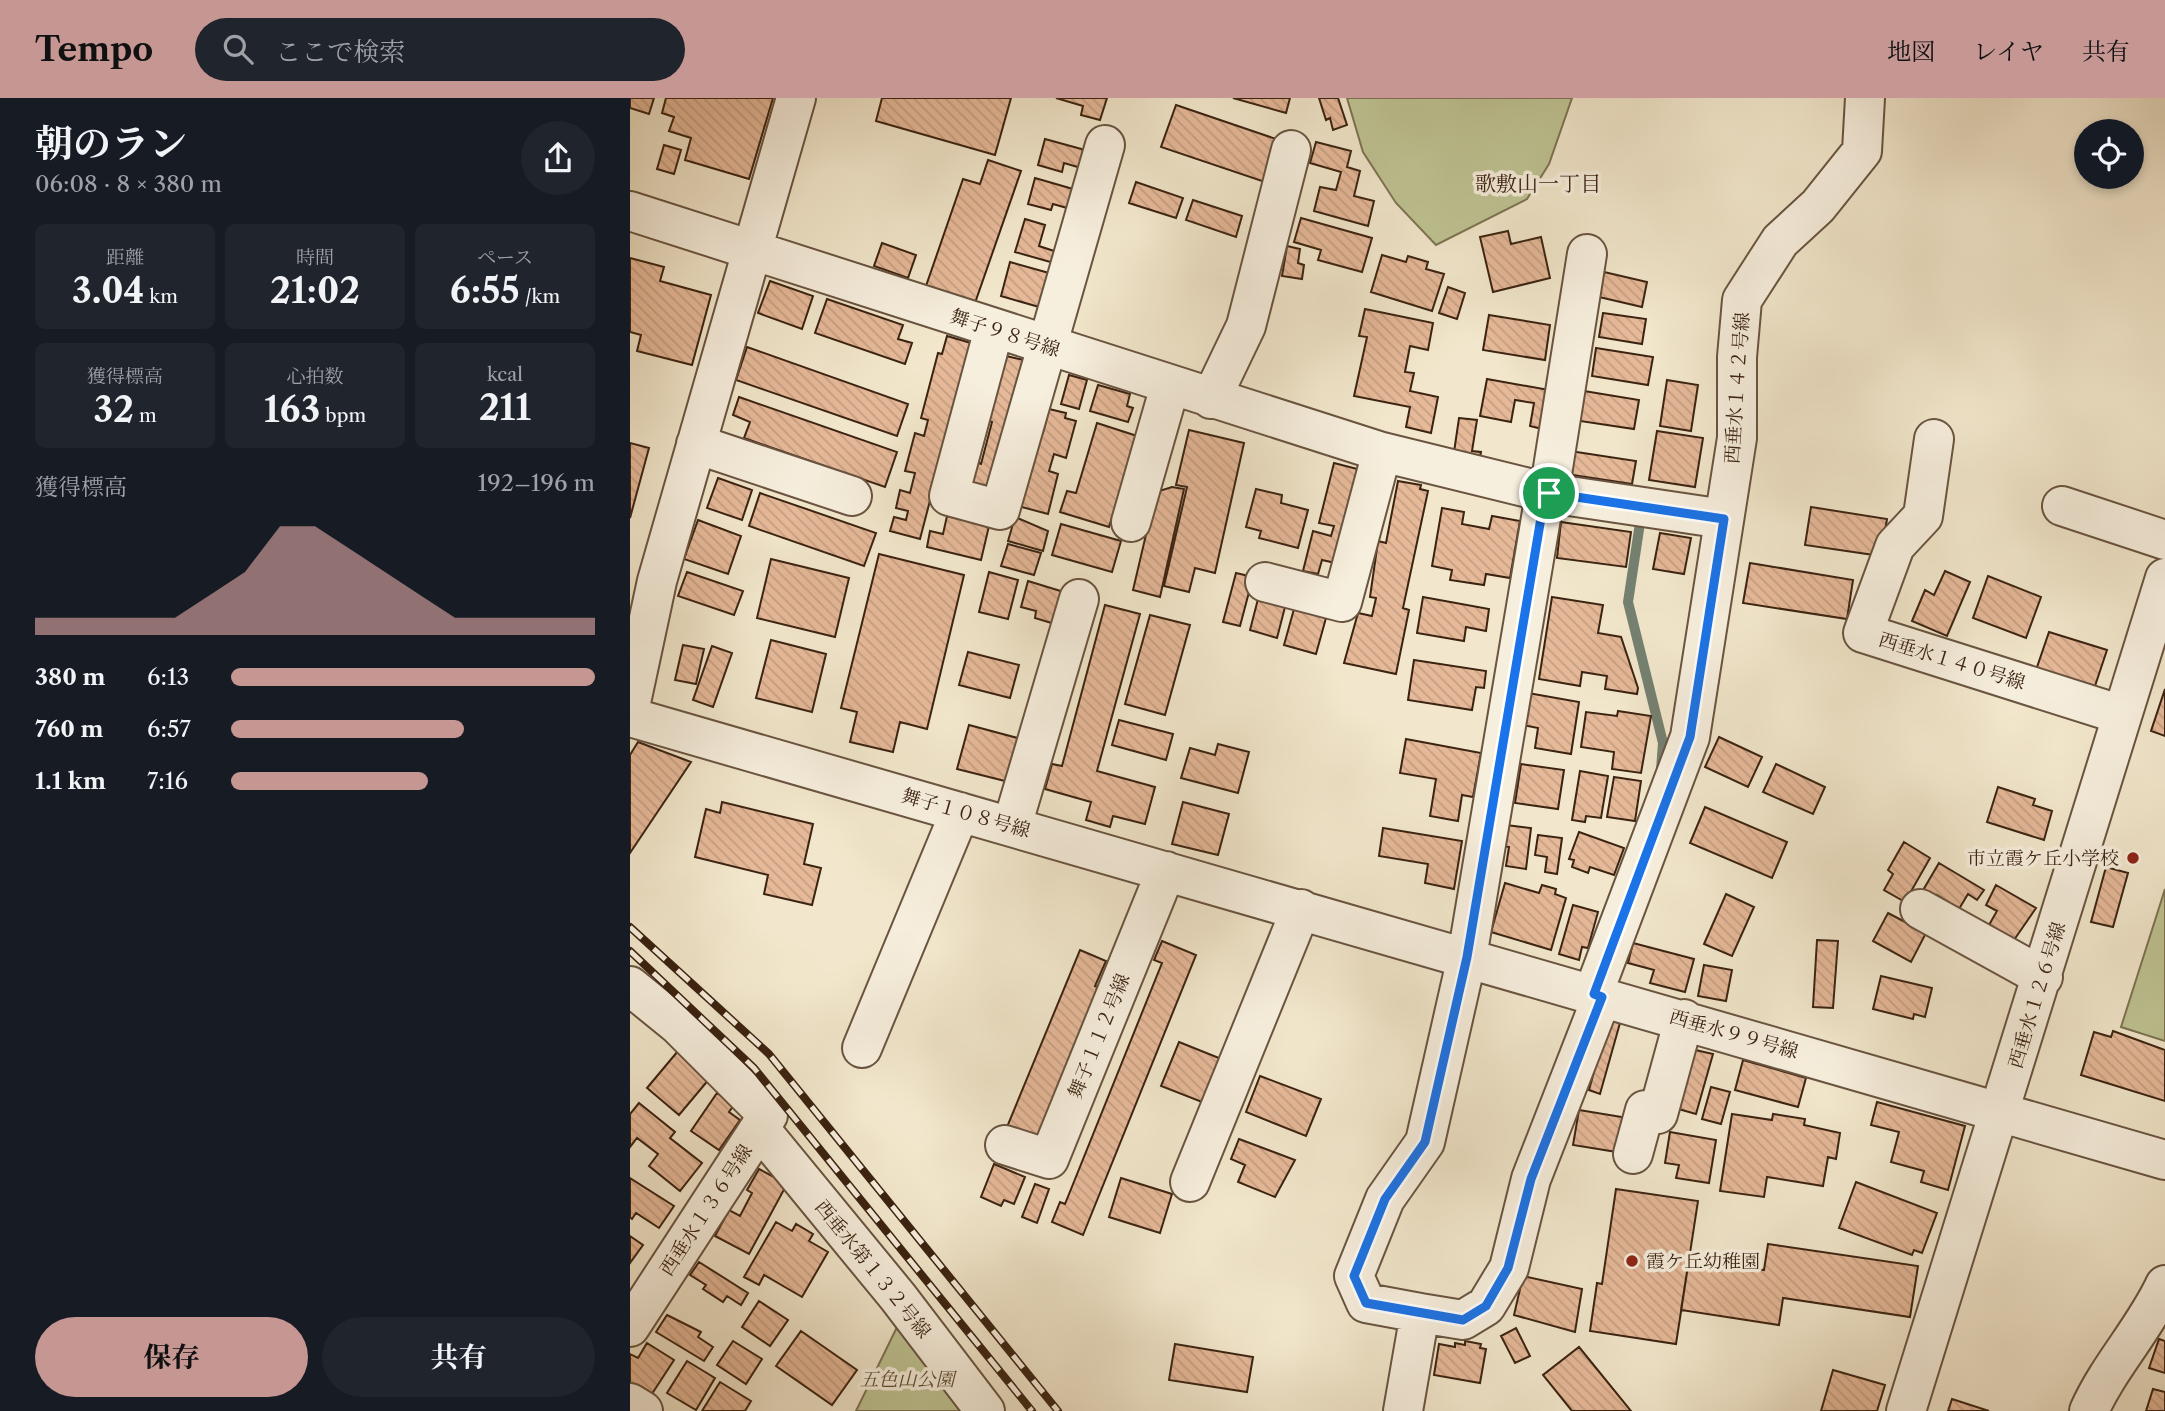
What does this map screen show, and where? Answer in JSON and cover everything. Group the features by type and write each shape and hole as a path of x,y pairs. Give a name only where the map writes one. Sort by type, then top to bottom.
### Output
{"street":[{"path":"630,706 644,574 696,444 796,98"},
{"name":"西垂水１４２号線","path":"1467,957 1425,1142 1385,1199 1354,1276 1366,1303 1463,1320 1486,1306 1508,1268 1531,1179 1690,737 1737,438 1737,358 1742,300 1780,241 1818,206 1861,151 1865,98"},
{"path":"994,329 949,496 1000,510 1105,145"},
{"path":"1211,399 1246,326 1291,150"},
{"name":"舞子９８号線","path":"630,212 1382,452 1549,493 1724,519"},
{"path":"1467,957 1543,506 1549,493 1587,254"},
{"path":"1130,522 1170,386"},
{"name":"西垂水１４０号線","path":"1934,439 1923,516 1895,546 1863,634 2122,715"},
{"path":"696,444 852,496"},
{"path":"1265,582 1342,602 1382,452"},
{"path":"2062,506 2165,540"},
{"name":"西垂水１２６号線","path":"1906,1411 2165,578"},
{"path":"1012,826 1079,599"},
{"name":"舞子１０８号線","path":"630,717 1301,909"},
{"path":"862,1048 960,812"},
{"name":"舞子１１２号線","path":"1005,1145 1049,1159 1166,871"},
{"path":"1190,1182 1301,909"},
{"name":"西垂水９９号線","path":"1301,909 2165,1160"},
{"path":"1920,909 1952,945 2043,977"},
{"path":"630,986 678,1025 768,1115 760,1129"},
{"path":"1633,1154 1645,1110 1658,1114 1684,1019"},
{"name":"西垂水１３６号線","path":"630,1327 760,1129"},
{"name":"西垂水第１３２号線","path":"760,1129 898,1297 985,1411"},
{"path":"2089,1411 2098,1390 2161,1303"},
{"path":"1403,1411 1420,1313"},
{"path":"630,1403 643,1411"}],"green space":[{"path":"1347,98 1572,98 1549,164 1527,199 1436,245 1396,203 1363,152"},
{"path":"2165,889 2165,1041 2121,1027"},
{"name":"五色山公園","path":"900,1321 970,1411 856,1411"}],"building":[{"path":"630,98 654,98 649,114 630,108"},
{"path":"666,98 773,98 749,179 685,160 691,138 669,131 674,117 662,113"},
{"path":"882,98 1011,98 995,155 876,121"},
{"path":"1056,98 1107,98 1100,120 1081,115 1083,106"},
{"path":"1233,98 1290,98 1286,113"},
{"path":"1319,98 1338,98 1347,125 1333,130 1330,118 1326,120"},
{"path":"1176,105 1279,140 1265,182 1161,147"},
{"path":"1045,139 1085,150 1081,168 1064,163 1062,172 1038,165"},
{"path":"1316,142 1351,151 1347,167 1360,171 1354,196 1374,201 1368,226 1314,211 1320,187 1336,190 1341,172 1310,163"},
{"path":"664,145 681,150 674,174 657,169"},
{"path":"988,160 1021,171 975,303 926,286 963,179 980,184"},
{"path":"1035,178 1073,189 1067,208 1053,204 1051,210 1028,204"},
{"path":"1136,182 1183,198 1176,218 1129,203"},
{"path":"1193,200 1242,216 1236,237 1186,220"},
{"path":"1301,218 1372,238 1362,272 1318,260 1321,250 1294,242"},
{"path":"1025,219 1045,225 1039,246 1057,252 1054,263 1015,252"},
{"path":"1508,231 1511,244 1541,237 1550,278 1493,292 1480,237"},
{"path":"882,243 916,255 908,278 874,266"},
{"path":"1287,246 1300,249 1298,263 1304,265 1302,279 1282,276"},
{"path":"1382,255 1406,262 1408,256 1428,262 1426,269 1444,274 1432,311 1371,292"},
{"path":"630,258 664,267 660,281 711,295 692,365 637,351 641,335 630,332"},
{"path":"1010,262 1049,273 1039,307 1001,296"},
{"path":"1604,272 1647,282 1642,307 1599,297"},
{"path":"770,281 813,296 802,329 758,313"},
{"path":"1448,287 1465,293 1457,319 1439,313"},
{"path":"827,299 903,325 898,339 912,343 905,364 815,333"},
{"path":"1365,309 1433,323 1428,350 1410,346 1405,372 1414,373 1410,391 1438,397 1431,433 1406,427 1410,407 1354,396 1367,337 1359,336"},
{"path":"1603,313 1646,319 1642,344 1599,337"},
{"path":"1489,315 1550,325 1545,360 1483,350"},
{"path":"947,336 971,343 920,539 890,531 894,517 906,520 908,511 896,508 900,490 910,493 915,473 905,471 915,433 924,436 928,420 921,418 938,353 942,354"},
{"path":"747,347 908,404 897,436 736,380"},
{"path":"1596,348 1653,357 1648,385 1592,376"},
{"path":"1006,356 1024,360 988,493 965,486 976,462 981,464 992,422 984,420"},
{"path":"1069,375 1087,380 1079,409 1061,404"},
{"path":"1487,379 1549,390 1542,429 1530,426 1534,403 1515,400 1511,422 1480,416"},
{"path":"1667,380 1698,385 1691,431 1660,426"},
{"path":"1098,385 1130,394 1127,406 1133,408 1128,422 1090,411"},
{"path":"1584,391 1639,400 1634,429 1580,421"},
{"path":"739,397 897,452 885,487 744,438 750,422 733,415"},
{"path":"1049,409 1066,413 1065,418 1076,421 1066,458 1054,454 1049,471 1058,474 1048,514 1018,506 1038,431 1043,433"},
{"path":"1459,418 1477,420 1472,451 1481,452 1479,463 1453,459"},
{"path":"1097,423 1137,436 1109,527 1060,512 1067,491 1076,493"},
{"path":"1189,430 1244,443 1215,573 1195,568 1189,592 1164,586 1187,487 1176,485"},
{"path":"1657,431 1703,438 1695,487 1649,480"},
{"path":"630,443 649,448 630,518"},
{"path":"1570,451 1636,461 1632,484 1566,474"},
{"path":"1334,463 1365,471 1340,564 1322,560 1318,574 1303,571 1313,531 1331,536 1334,526 1319,523"},
{"path":"718,478 752,490 742,520 707,508"},
{"path":"1398,481 1421,485 1420,489 1428,491 1403,608 1409,610 1396,674 1344,663 1358,613 1372,616 1376,598 1370,597 1378,541 1386,543"},
{"path":"1172,487 1184,489 1160,597 1133,590 1156,492"},
{"path":"1256,489 1282,495 1281,503 1308,510 1298,548 1259,538 1261,531 1246,527"},
{"path":"760,493 876,533 864,566 749,526"},
{"path":"1811,507 1887,519 1881,556 1805,545"},
{"path":"1442,508 1464,512 1462,524 1489,529 1492,516 1520,521 1510,578 1486,574 1484,585 1450,580 1452,570 1432,566"},
{"path":"947,516 989,526 981,560 927,547 930,531 943,534"},
{"path":"1015,517 1048,531 1043,551 1008,541"},
{"path":"698,520 741,536 728,574 684,559"},
{"path":"1561,522 1631,532 1626,567 1557,558"},
{"path":"1061,524 1121,541 1112,572 1052,555"},
{"path":"1660,533 1691,538 1684,574 1653,569"},
{"path":"1008,544 1041,553 1034,575 1001,566"},
{"path":"879,554 964,575 927,729 900,722 893,752 850,742 857,712 841,708"},
{"path":"771,559 849,578 835,637 757,618"},
{"path":"1750,563 1853,580 1847,619 1743,603"},
{"path":"1945,571 1970,582 1947,636 1912,621 1925,590 1934,595"},
{"path":"687,572 743,591 734,615 678,596"},
{"path":"989,572 1018,580 1008,619 979,612"},
{"path":"1236,573 1253,577 1240,626 1223,622"},
{"path":"1988,576 2041,597 2026,638 1973,618"},
{"path":"1028,581 1067,593 1058,625 1035,618 1036,611 1021,607"},
{"path":"1423,597 1489,609 1486,631 1466,627 1464,641 1417,633"},
{"path":"1552,597 1603,605 1598,633 1621,637 1638,688 1637,694 1605,689 1607,676 1582,672 1580,686 1539,679"},
{"path":"1258,599 1285,607 1277,638 1250,630"},
{"path":"1105,605 1140,614 1097,771 1155,787 1145,824 1113,816 1110,827 1086,820 1091,802 1045,789 1052,764 1062,766"},
{"path":"1294,609 1326,618 1316,654 1284,645"},
{"path":"1150,615 1190,625 1165,715 1125,704"},
{"path":"2049,632 2107,650 2094,689 2036,670"},
{"path":"771,640 826,654 812,712 756,698"},
{"path":"683,645 704,649 696,684 675,680"},
{"path":"712,646 732,653 713,707 693,700"},
{"path":"968,652 1019,665 1010,698 959,685"},
{"path":"1414,660 1486,671 1484,688 1476,687 1472,710 1408,700"},
{"path":"2165,689 2165,736 2151,731"},
{"path":"1528,693 1579,702 1571,754 1535,748 1538,728 1523,725"},
{"path":"1618,711 1651,716 1641,773 1612,769 1614,752 1581,747 1586,712 1617,716"},
{"path":"1119,720 1173,734 1166,760 1112,745"},
{"path":"969,725 1025,740 1013,783 957,769"},
{"path":"1719,737 1762,757 1748,787 1705,767"},
{"path":"1406,739 1481,753 1473,797 1462,795 1458,821 1430,816 1436,779 1400,773"},
{"path":"638,742 691,762 630,853 630,755"},
{"path":"1218,744 1249,752 1238,793 1181,778 1190,748 1215,755"},
{"path":"1521,764 1564,770 1558,809 1515,803"},
{"path":"1776,764 1825,787 1813,814 1763,792"},
{"path":"1580,771 1608,776 1601,818 1586,816 1585,822 1572,820"},
{"path":"1614,777 1641,781 1635,821 1607,817"},
{"path":"1998,787 2035,799 2033,805 2052,811 2044,840 1987,822"},
{"path":"722,802 813,824 804,864 821,868 812,905 764,894 768,875 695,857 706,809 720,813"},
{"path":"1183,802 1229,814 1218,855 1172,844"},
{"path":"1705,807 1787,842 1772,878 1690,843"},
{"path":"1506,825 1531,828 1526,869 1506,866 1509,847 1503,846"},
{"path":"1383,828 1462,841 1454,889 1425,883 1428,864 1379,856"},
{"path":"1579,832 1624,848 1614,875 1590,867 1588,873 1572,867 1574,860 1569,859"},
{"path":"1538,835 1562,838 1557,874 1545,872 1547,857 1535,855"},
{"path":"1904,842 1930,858 1905,902 1884,890 1893,874 1888,870"},
{"path":"1939,863 1984,890 1977,900 1968,894 1959,909 1937,895 1935,900 1922,892"},
{"path":"2106,867 2128,873 2113,927 2091,922"},
{"path":"1505,883 1539,893 1542,885 1556,889 1555,894 1566,898 1551,950 1491,932"},
{"path":"1996,885 2036,908 2014,940 1989,925 1997,911 1986,905"},
{"path":"1726,894 1754,907 1732,956 1704,944"},
{"path":"1573,905 1598,912 1588,948 1582,947 1579,960 1559,954"},
{"path":"1888,913 1926,933 1911,962 1873,941"},
{"path":"1817,940 1838,941 1833,1008 1813,1007"},
{"path":"1162,941 1196,955 1083,1235 1052,1222 1060,1202 1065,1204 1162,963 1154,960"},
{"path":"1633,943 1694,959 1685,992 1650,983 1654,970 1628,963"},
{"path":"1080,950 1106,961 1095,986 1103,990 1041,1141 1007,1127"},
{"path":"1704,965 1732,970 1726,1001 1698,996"},
{"path":"1881,976 1932,988 1925,1017 1914,1014 1913,1019 1873,1009"},
{"path":"1608,1020 1620,1023 1600,1094 1589,1090"},
{"path":"2113,1031 2165,1050 2165,1101 2081,1075 2094,1032 2111,1037"},
{"path":"1179,1042 1224,1060 1202,1102 1161,1086"},
{"path":"1691,1049 1713,1054 1696,1114 1675,1108"},
{"path":"678,1051 710,1078 679,1115 647,1088"},
{"path":"1743,1060 1806,1078 1798,1107 1735,1090"},
{"path":"1260,1076 1321,1099 1306,1136 1246,1112"},
{"path":"1711,1087 1730,1092 1721,1124 1702,1119"},
{"path":"717,1093 734,1105 729,1112 740,1120 719,1150 691,1131"},
{"path":"1877,1102 1965,1126 1948,1190 1921,1182 1924,1171 1891,1162 1899,1132 1871,1125"},
{"path":"639,1103 675,1132 670,1138 702,1163 680,1191 649,1166 658,1154 637,1138 630,1147 630,1114"},
{"path":"1579,1110 1628,1118 1623,1153 1573,1145"},
{"path":"1732,1114 1772,1120 1773,1114 1805,1119 1804,1125 1840,1133 1836,1159 1828,1157 1823,1186 1767,1177 1764,1197 1720,1191"},
{"path":"1670,1132 1716,1140 1709,1183 1676,1178 1679,1165 1665,1163"},
{"path":"1239,1139 1295,1160 1275,1197 1238,1182 1245,1165 1231,1159"},
{"path":"994,1164 1025,1177 1014,1204 1004,1200 1001,1206 981,1197"},
{"path":"759,1169 787,1184 749,1254 715,1236 729,1210 740,1216 752,1193 747,1190"},
{"path":"630,1178 674,1206 659,1228 636,1213 632,1219 630,1217"},
{"path":"1121,1178 1172,1194 1160,1233 1109,1217"},
{"path":"1856,1182 1937,1213 1922,1253 1914,1250 1912,1255 1839,1228"},
{"path":"1035,1184 1049,1189 1037,1223 1022,1217"},
{"path":"1616,1189 1698,1201 1676,1344 1590,1331 1597,1283 1602,1284"},
{"path":"776,1222 792,1231 796,1224 813,1234 809,1241 828,1252 802,1297 764,1275 759,1285 744,1277"},
{"path":"630,1236 643,1245 630,1263"},
{"path":"1768,1244 1918,1266 1910,1317 1783,1298 1779,1325 1681,1310 1689,1259 1764,1270"},
{"path":"699,1262 748,1293 741,1305 727,1296 723,1302 703,1289 706,1285 690,1275"},
{"path":"1523,1276 1582,1289 1575,1332 1514,1315"},
{"path":"759,1301 788,1320 770,1346 742,1327"},
{"path":"667,1315 701,1332 698,1337 713,1347 704,1361 656,1332"},
{"path":"1516,1328 1530,1356 1515,1363 1501,1336"},
{"path":"801,1331 857,1370 832,1405 776,1366"},
{"path":"2159,1339 2165,1341 2165,1373 2149,1368"},
{"path":"733,1341 762,1359 746,1384 717,1365"},
{"path":"1465,1341 1481,1344 1480,1348 1486,1349 1480,1383 1434,1375 1439,1344 1455,1347 1455,1343 1465,1345"},
{"path":"647,1343 674,1360 648,1400 630,1389 630,1354 638,1358"},
{"path":"1175,1344 1253,1357 1247,1392 1169,1380"},
{"path":"1579,1347 1631,1411 1572,1411 1543,1375"},
{"path":"687,1361 715,1378 696,1410 667,1393"},
{"path":"1833,1370 1885,1385 1877,1411 1821,1411"},
{"path":"720,1382 751,1401 745,1411 702,1411"},
{"path":"2153,1389 2165,1392 2165,1411 2146,1411"},
{"path":"1952,1399 1989,1411 1948,1411"}],"waterway":[{"path":"1640,523 1628,602 1663,743 1661,770"}],"railway":[{"path":"630,927 769,1054 1058,1411"},
{"path":"630,951 754,1068 1032,1411"}],"place":[{"name":"市立霞ケ丘小学校","path":"2133,858"},
{"name":"霞ケ丘幼稚園","path":"1632,1261"}],"district":[{"name":"歌敷山一丁目","path":"1538,183"}],"route":[{"path":"1549,493 1724,519 1690,737 1594,994 1602,997 1531,1179 1508,1268 1486,1306 1463,1320 1366,1303 1354,1276 1385,1199 1425,1142 1467,957 1543,506 1549,493"}]}
